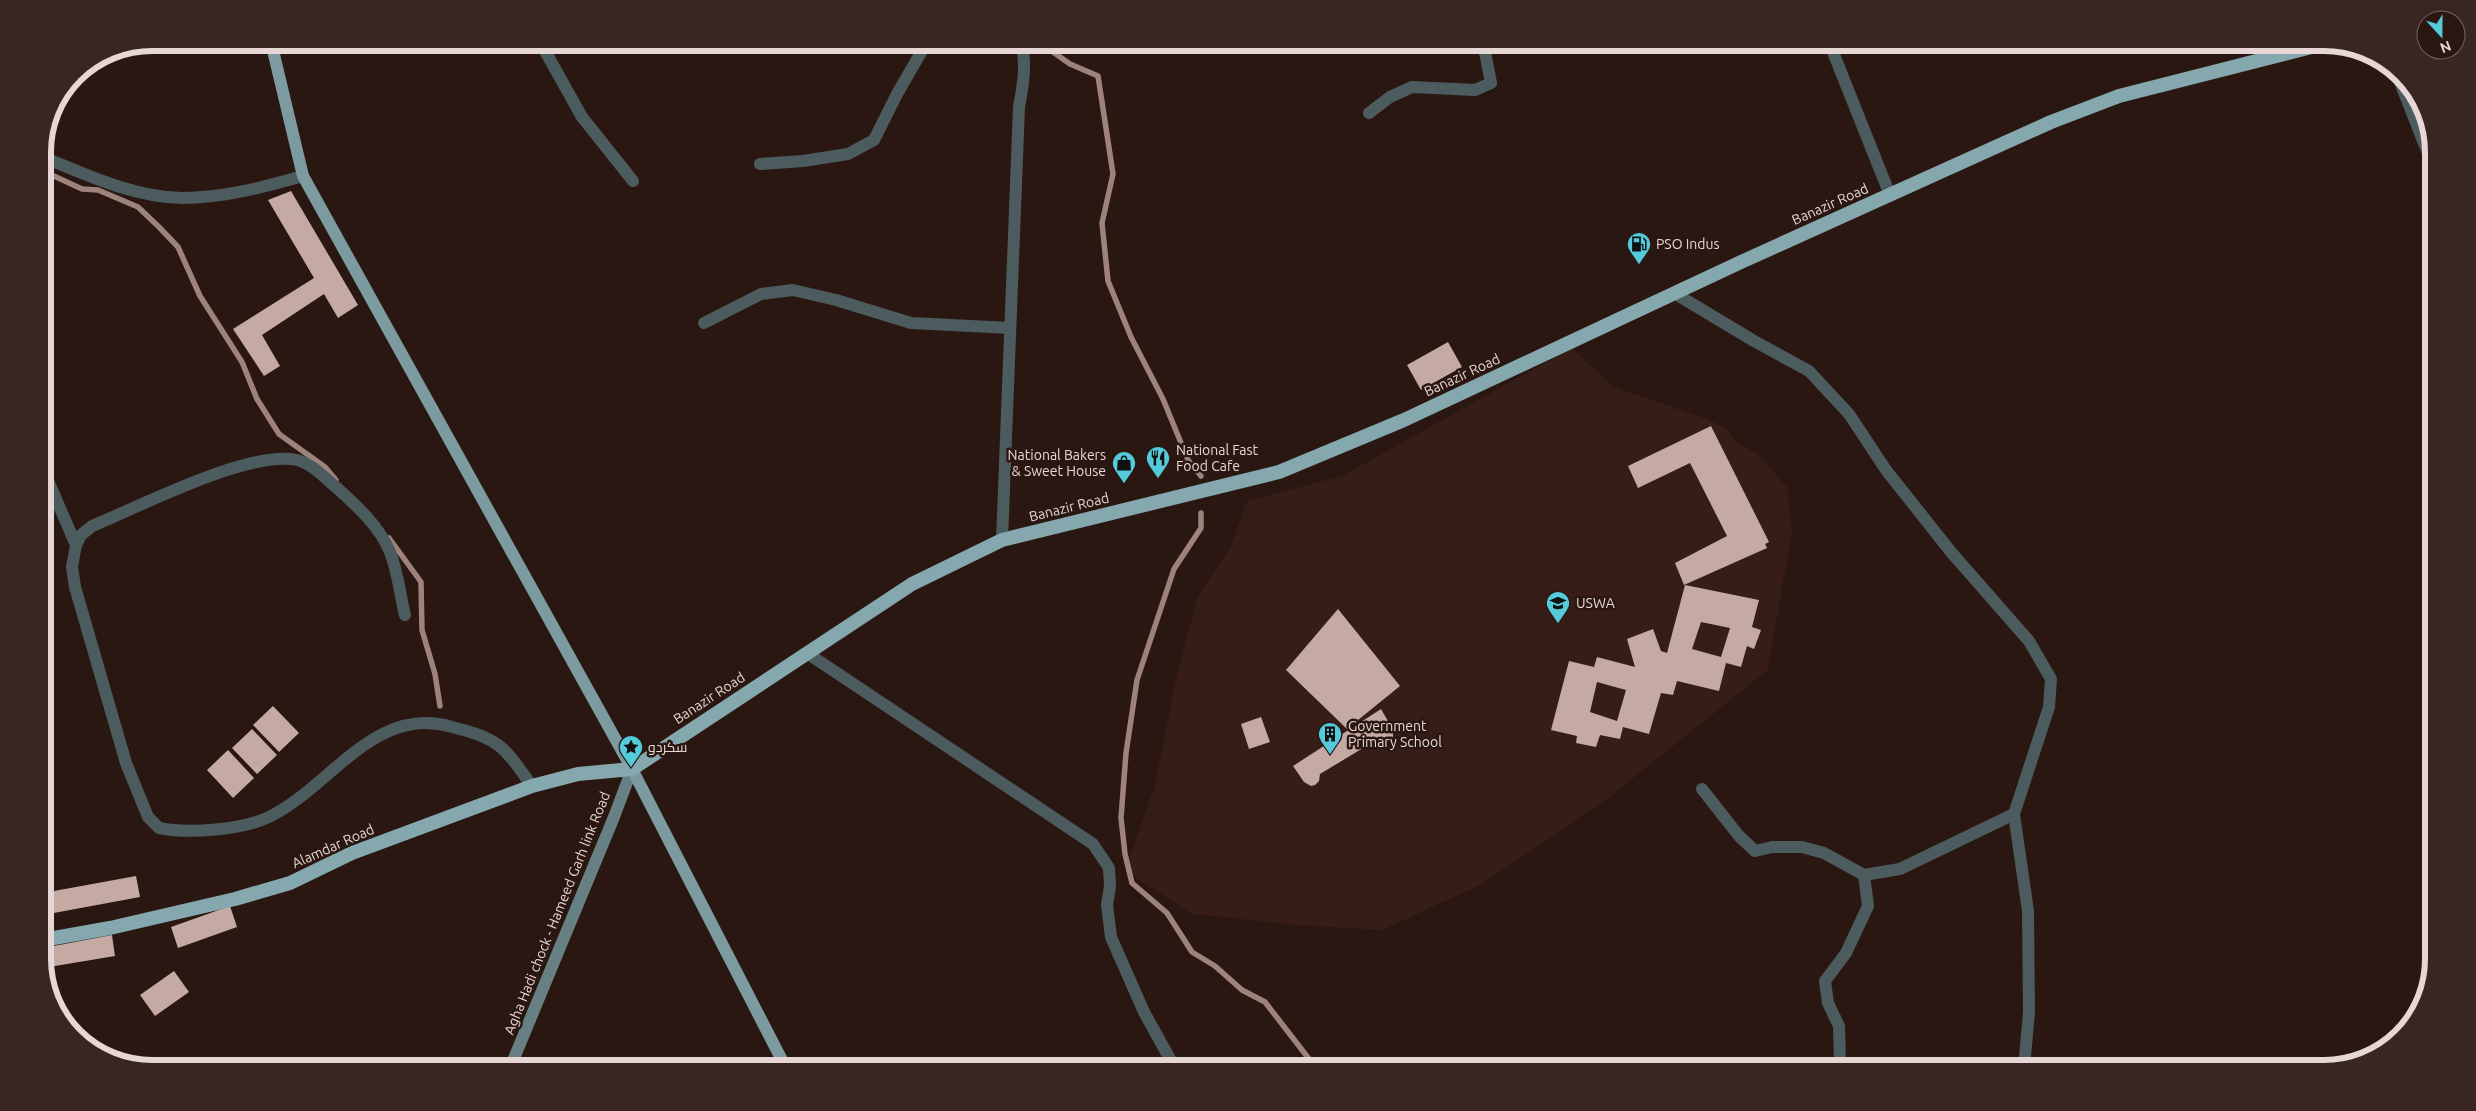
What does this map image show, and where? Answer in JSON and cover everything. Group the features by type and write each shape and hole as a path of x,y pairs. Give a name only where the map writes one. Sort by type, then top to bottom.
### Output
{"highway":[{"name":"Banazir Road","path":"632,769 912,584 1002,540 1279,472 1404,420 1674,293 2052,122 2119,96 2296,51"},
{"name":"Alamdar Road","path":"51,939 110,928 216,904 290,883 352,853 532,786 578,774 632,769"}],"main road":[{"path":"273,51 303,176 632,769 782,1060"},
{"name":"Agha Hadi chock - Hameed Garh link Road","path":"513,1060 632,769"}],"street":[{"path":"545,51 582,117 633,181"},
{"path":"760,164 804,161 848,154 874,140 897,94 922,51"},
{"path":"1002,540 1019,107 1024,77 1023,51"},
{"path":"1369,112 1390,97 1412,87 1475,90 1491,83 1485,51"},
{"path":"1833,51 1890,195"},
{"path":"2403,90 2425,145"},
{"path":"51,160 126,189 182,198 259,188 303,176"},
{"path":"704,323 761,294 793,290 836,300 911,324 1010,328"},
{"path":"1674,293 1754,341 1809,371 1848,414 1886,470 1951,552 2029,641 2051,679 2049,707 2014,814 2028,911 2029,1012 2025,1060"},
{"path":"405,615 396,570 385,540 372,523 345,496 317,471 298,460 259,461 214,474 92,526 81,535 76,545 72,567 87,632 126,763 148,817 159,828 184,830 234,827 271,816 290,804 382,733 412,723 428,722 477,734 499,746 532,786"},
{"path":"51,487 76,545"},
{"path":"807,653 1093,844 1109,868 1110,886 1107,905 1111,937 1144,1012 1171,1060"},
{"path":"1702,789 1739,836 1754,851 1772,847 1802,847 1824,854 1864,875 1900,869 2014,814"},
{"path":"1840,1060 1839,1026 1828,1003 1824,981 1846,953 1868,906 1864,875"}],"shaded area":[{"path":"1572,348 1612,386 1709,420 1727,429 1737,443 1758,454 1787,487 1792,531 1768,670 1606,800 1480,885 1382,930 1297,925 1193,914 1125,871 1155,785 1177,674 1198,596 1230,549 1247,501 1342,476"}],"building":[{"path":"291,191 358,305 338,318 324,294 262,335 280,366 264,376 233,329 314,278 268,200"},
{"path":"1448,342 1462,367 1421,390 1407,365"},
{"path":"1711,426 1769,542 1765,544 1767,548 1684,585 1675,563 1727,536 1690,463 1638,488 1628,466"},
{"path":"1685,585 1759,600 1752,627 1761,630 1754,649 1747,646 1741,667 1726,663 1719,691 1677,681 1673,695 1661,693 1649,734 1623,727 1620,739 1600,735 1596,747 1576,743 1577,736 1551,730 1569,661 1594,667 1597,657 1635,667 1627,639 1653,629 1661,651 1667,653","holes":["1701,622 1730,628 1721,657 1692,649","1597,682 1626,690 1617,721 1590,712"]},
{"path":"1338,609 1400,686 1347,729 1286,670"},
{"path":"273,706 299,733 279,752 253,725"},
{"name":"Government Primary School","path":"1381,709 1393,730 1393,738 1388,742 1378,739 1320,774 1319,781 1315,785 1311,786 1304,782 1293,766"},
{"path":"1261,717 1270,742 1249,749 1241,724"},
{"path":"252,729 277,755 257,774 232,748"},
{"path":"228,750 254,778 233,798 207,770"},
{"path":"136,876 140,897 51,914 51,892"},
{"path":"230,906 237,927 178,948 171,927"},
{"path":"112,935 115,956 51,967 51,946"},
{"path":"174,971 189,992 155,1016 140,995"}],"waterway":[{"path":"1052,51 1070,64 1098,76 1113,174 1102,223 1108,281 1131,337 1163,399 1188,460 1201,476"},
{"path":"51,175 82,189 98,190 138,207 178,247 200,296 242,362 257,399 279,434 325,467 336,480"},
{"path":"1201,513 1201,528 1174,569 1137,680 1126,753 1121,818 1125,854 1132,883 1167,913 1192,952 1215,966 1242,990 1265,1002 1310,1060"},
{"path":"389,538 421,582 422,630 435,674 440,706"}],"place":[{"name":"PSO Indus","path":"1639,265"},
{"name":"National Fast Food Cafe","path":"1158,479"},
{"name":"National Bakers & Sweet House","path":"1124,484"},
{"name":"USWA","path":"1558,624"},
{"name":"Government Primary School","path":"1330,755"},
{"name":"سکردو","path":"631,768"}]}
